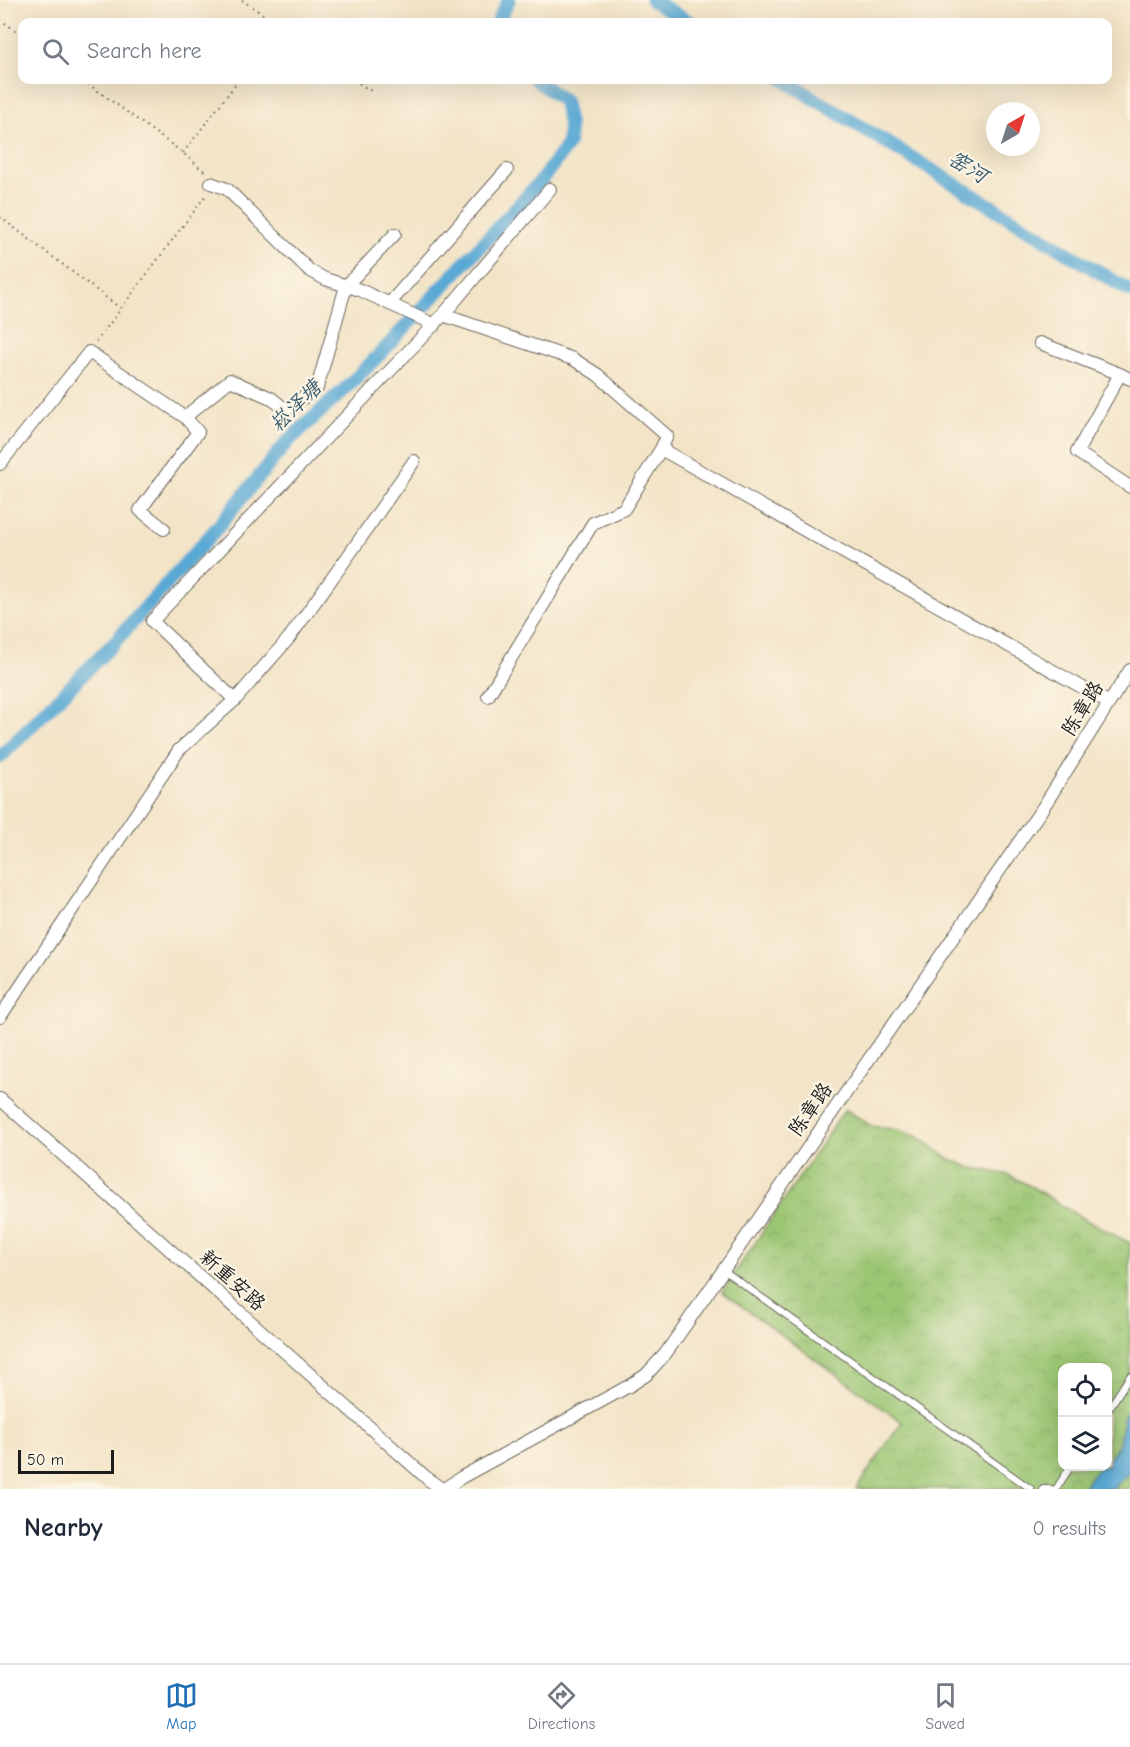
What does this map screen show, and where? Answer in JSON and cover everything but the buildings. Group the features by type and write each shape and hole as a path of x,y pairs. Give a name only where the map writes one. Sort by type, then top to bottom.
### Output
{"street":[{"path":"389,304 507,170"},
{"path":"211,183 227,189 309,270 325,279 360,290 435,325"},
{"path":"235,700 152,621 435,325 550,189"},
{"path":"185,417 230,380 271,398 286,410 317,388 346,286 395,234"},
{"path":"444,315 573,359 598,375 666,436 661,449 624,509 593,523 488,696"},
{"path":"1040,343 1125,377 1077,452 1130,487"},
{"path":"0,464 88,352 185,417 198,432 140,510 164,529"},
{"path":"661,449 1108,702"},
{"path":"0,1017 179,750 235,700 289,638 414,461"},
{"name":"陈章路","path":"443,1489 599,1404 646,1375 666,1353 1044,806 1130,670"},
{"name":"新重安路","path":"0,1100 411,1464 443,1489"}],"lane":[{"path":"723,1269 1031,1489"},
{"path":"1112,1403 1130,1376"},
{"path":"1056,1489 1068,1471"},
{"path":"1043,1489 1051,1489"}],"path":[{"path":"242,0 268,18"},
{"path":"0,19 18,33"},
{"path":"88,84 183,153 204,170 211,183 204,199 88,352"},
{"path":"183,153 236,84"},
{"path":"360,84 374,93"},
{"path":"0,217 120,309"}],"green space":[{"path":"845,1109 871,1126 899,1130 920,1138 948,1158 969,1167 1009,1175 1130,1243 1130,1489 856,1489 902,1422 722,1292"}],"water":[{"path":"1130,1408 1130,1472 1114,1489 1084,1489 1096,1471 1112,1471 1112,1455 1120,1440 1124,1416"}],"waterway":[{"name":"崧泽塘","path":"500,18 509,0"},
{"name":"窑河","path":"652,0 682,18"},
{"name":"崧泽塘","path":"0,757 112,645 217,528 288,441 380,354 540,182 568,144 569,124 564,101 541,84"},
{"name":"窑河","path":"791,84 1130,291"}]}
